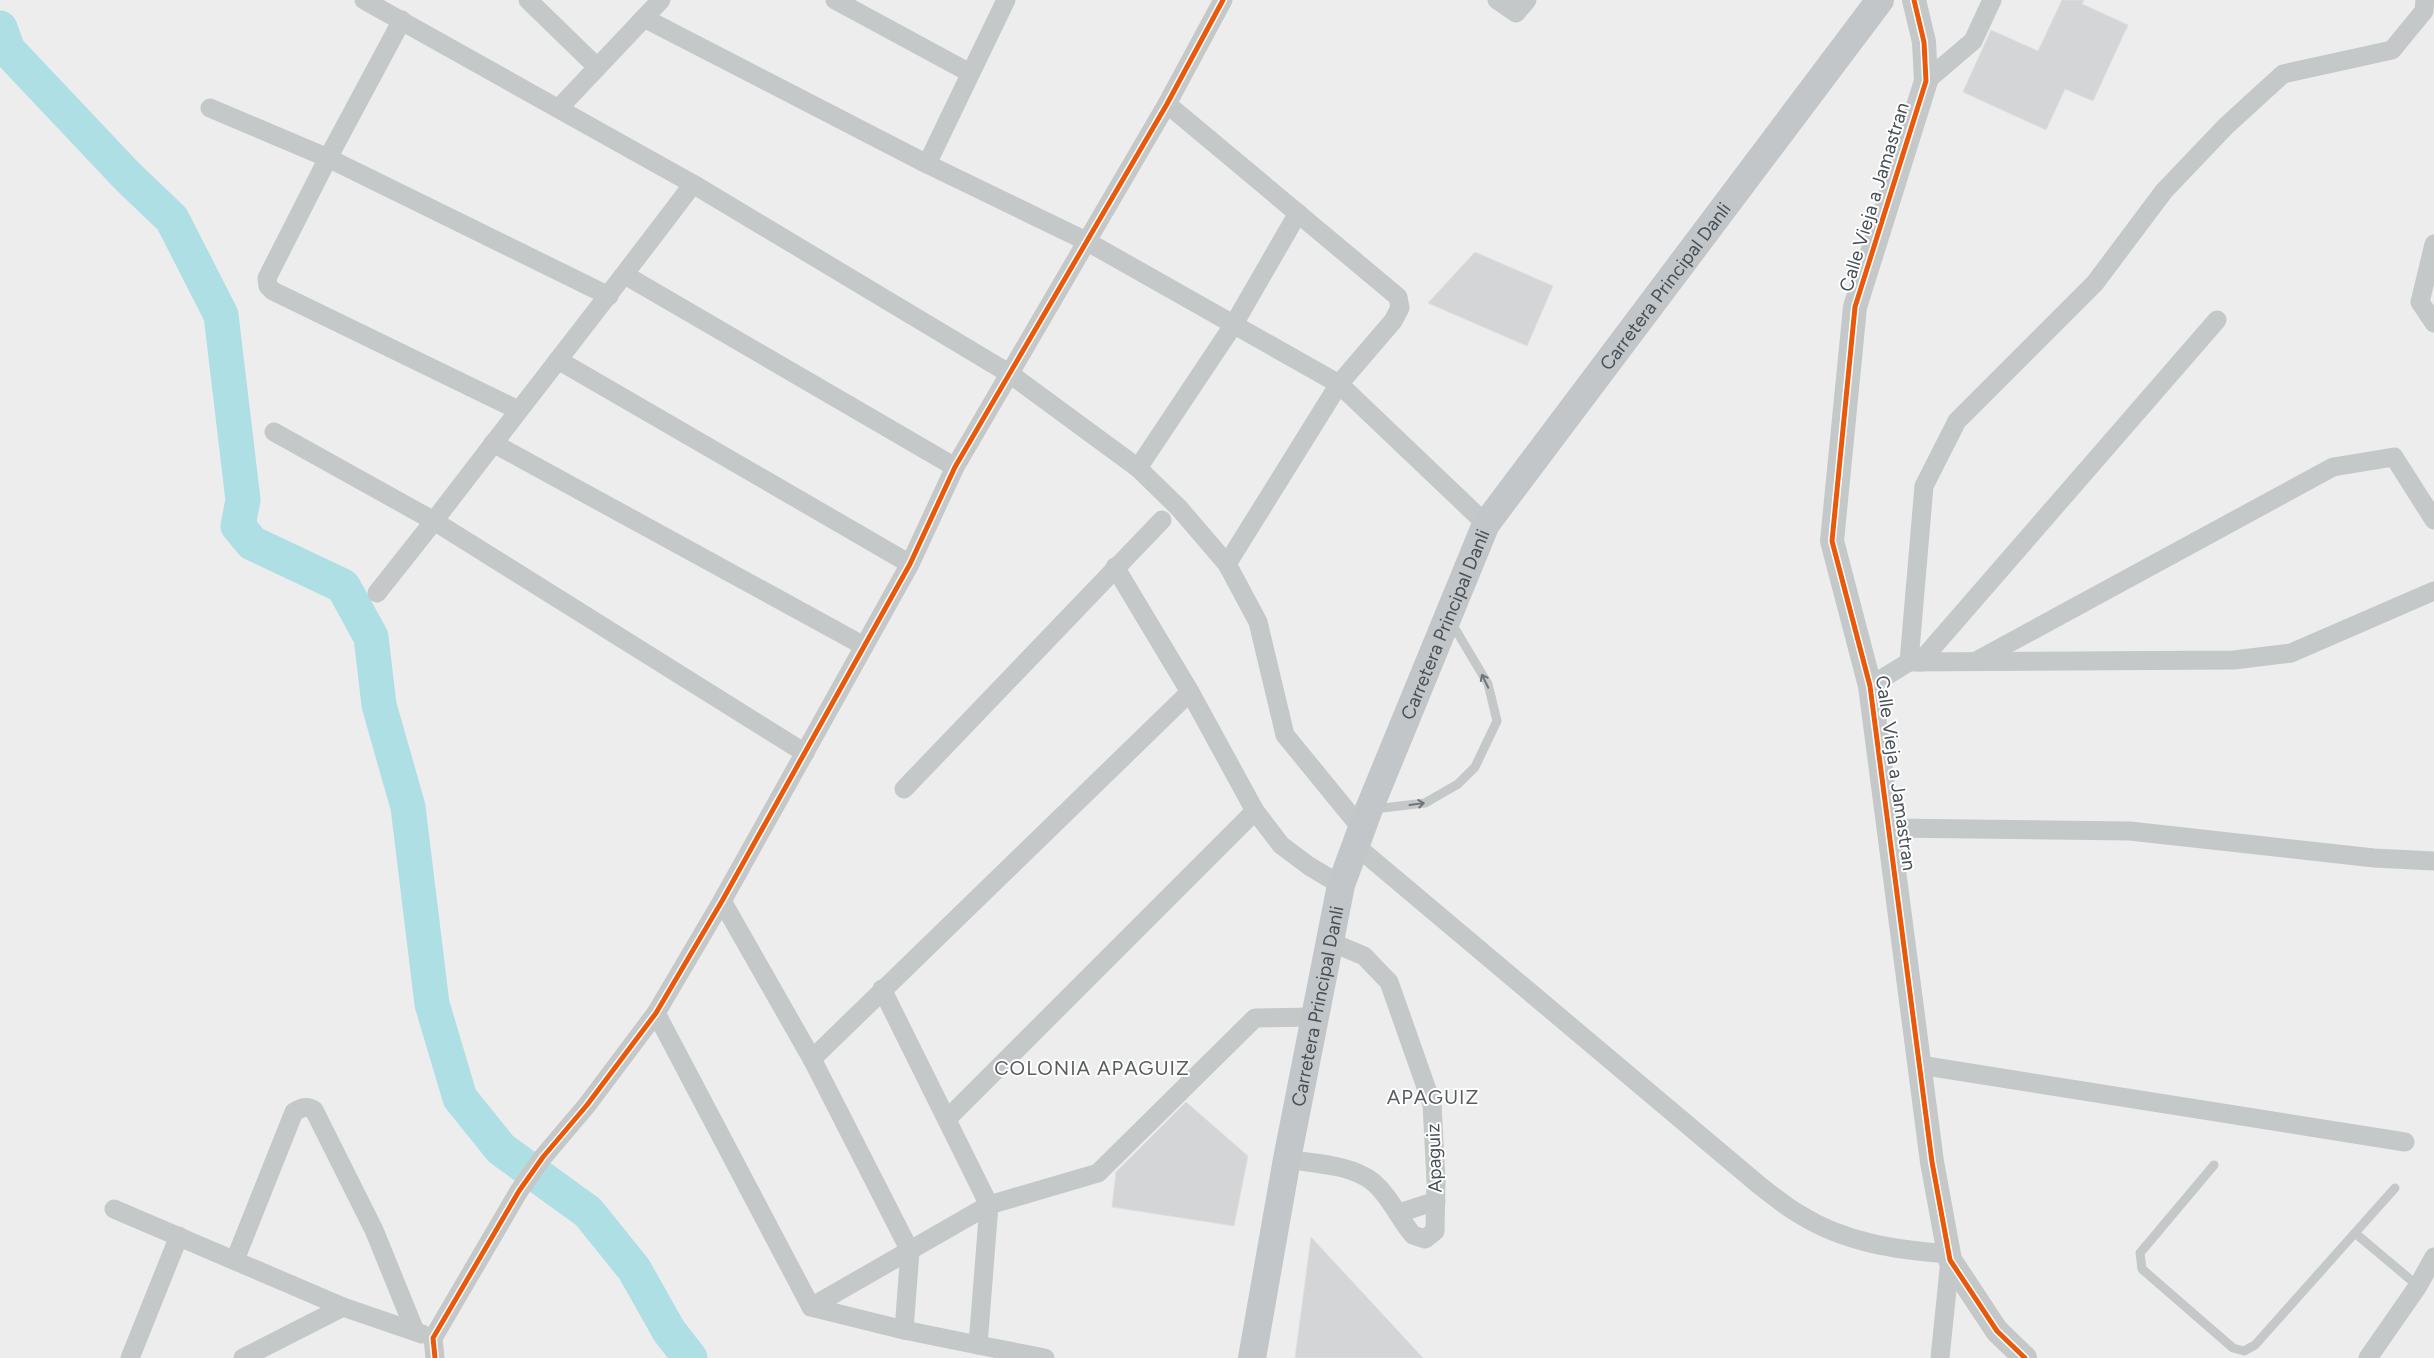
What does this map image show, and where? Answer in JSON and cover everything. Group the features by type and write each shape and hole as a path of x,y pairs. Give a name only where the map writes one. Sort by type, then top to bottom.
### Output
{"main road":[{"name":"Carretera Principal Danli","path":"1252,1358 1287,1159 1341,885 1362,827 1486,524 1880,0"}],"street":[{"path":"364,0 693,184 1010,374 1138,468 1179,508 1226,564 1258,622 1285,735 1362,827 1759,1185 1800,1215 1846,1237 1895,1250 1949,1257 1940,1358"},
{"path":"528,0 597,67"},
{"path":"559,108 661,0"},
{"path":"835,0 970,73"},
{"path":"927,164 1006,0"},
{"path":"435,1358 433,1338 518,1191 543,1157 587,1105 656,1013 722,901 910,564 955,467 1167,104 1223,0"},
{"path":"1496,0 1516,14 1527,0"},
{"name":"Calle Vieja a Jamastran","path":"1914,0 1924,42 1926,81 1855,307 1832,541 1870,686 1932,1162 1949,1257 1998,1331 2025,1358"},
{"path":"1926,81 1973,41 1992,0"},
{"path":"1914,662 1924,486 1957,421 2095,283 2164,191 2226,126 2283,74 2392,50 2424,11 2425,0"},
{"path":"644,18 927,164 1086,241 1340,384 1486,524"},
{"path":"402,20 328,158 267,278 268,286 273,291 518,410"},
{"path":"1167,104 1398,297 1400,308 1393,322 1340,384 1226,564"},
{"path":"210,108 328,158 609,296"},
{"path":"377,593 518,410 609,296 693,184"},
{"path":"1138,468 1234,324 1298,213"},
{"path":"2434,244 2420,302 2434,324"},
{"path":"625,275 955,467"},
{"path":"1870,686 1914,662 2217,320"},
{"path":"558,360 910,564"},
{"path":"274,432 434,521 805,753"},
{"path":"493,443 864,646"},
{"path":"1975,662 2333,467 2394,457 2434,520"},
{"path":"904,790 1115,567 1162,520"},
{"path":"1115,567 1190,692 1254,811 1281,845 1309,866 1341,885"},
{"path":"1914,662 2234,660 2291,653 2434,592"},
{"path":"812,1059 1190,692"},
{"path":"948,1118 1254,811"},
{"path":"1889,828 2130,831 2374,858 2434,861"},
{"path":"722,901 812,1059 910,1251 904,1330"},
{"name":"Apaguiz","path":"1287,1159 1350,1170 1373,1182 1399,1213 1413,1235 1425,1239 1435,1231 1436,1202 1432,1104 1389,982 1364,956 1331,942"},
{"path":"882,989 948,1118 989,1205 978,1345"},
{"path":"656,1013 811,1307 904,1330 1045,1358"},
{"path":"811,1307 989,1205 1098,1173 1255,1018 1315,1016"},
{"path":"1920,1065 2405,1142"},
{"path":"236,1260 294,1112 304,1107 310,1108 314,1110 374,1230 414,1331"},
{"path":"1399,1213 1436,1202"},
{"path":"114,1209 343,1307 433,1338"},
{"path":"130,1358 179,1236"},
{"path":"2375,1356 2434,1257"},
{"path":"243,1358 343,1307"}],"lane":[{"path":"1362,827 1425,803 1458,784 1475,767 1497,721 1488,684 1447,616"},
{"path":"2214,1165 2140,1253 2142,1269 2232,1348 2244,1350 2256,1345 2395,1188"},
{"path":"2355,1233 2418,1286"}],"building":[{"path":"2062,0 2084,0 2082,4 2128,25 2093,101 2065,89 2046,130 1963,92 1991,30 2038,51"},
{"path":"1475,252 1553,286 1527,346 1428,303"},
{"path":"1186,1102 1248,1156 1234,1226 1112,1207 1116,1172"},
{"path":"1311,1237 1423,1358 1295,1358"}],"waterway":[{"path":"0,28 8,50 128,177 172,219 221,315 243,500 238,526 252,543 343,586 371,637 379,705 408,807 432,1004 460,1098 501,1149 588,1212 634,1269 669,1331 690,1358"}],"cycle path":[{"path":"435,1358 433,1338 519,1191 543,1157 587,1105 656,1013 722,901 910,564 955,467 1167,104 1223,0"},
{"path":"1914,0 1924,42 1926,81 1855,307 1832,541 1870,686 1932,1162 1950,1260 1997,1331 2025,1358"}],"district":[{"name":"COLONIA APAGUIZ","path":"1092,1068"},
{"name":"APAGUIZ","path":"1433,1097"}]}
